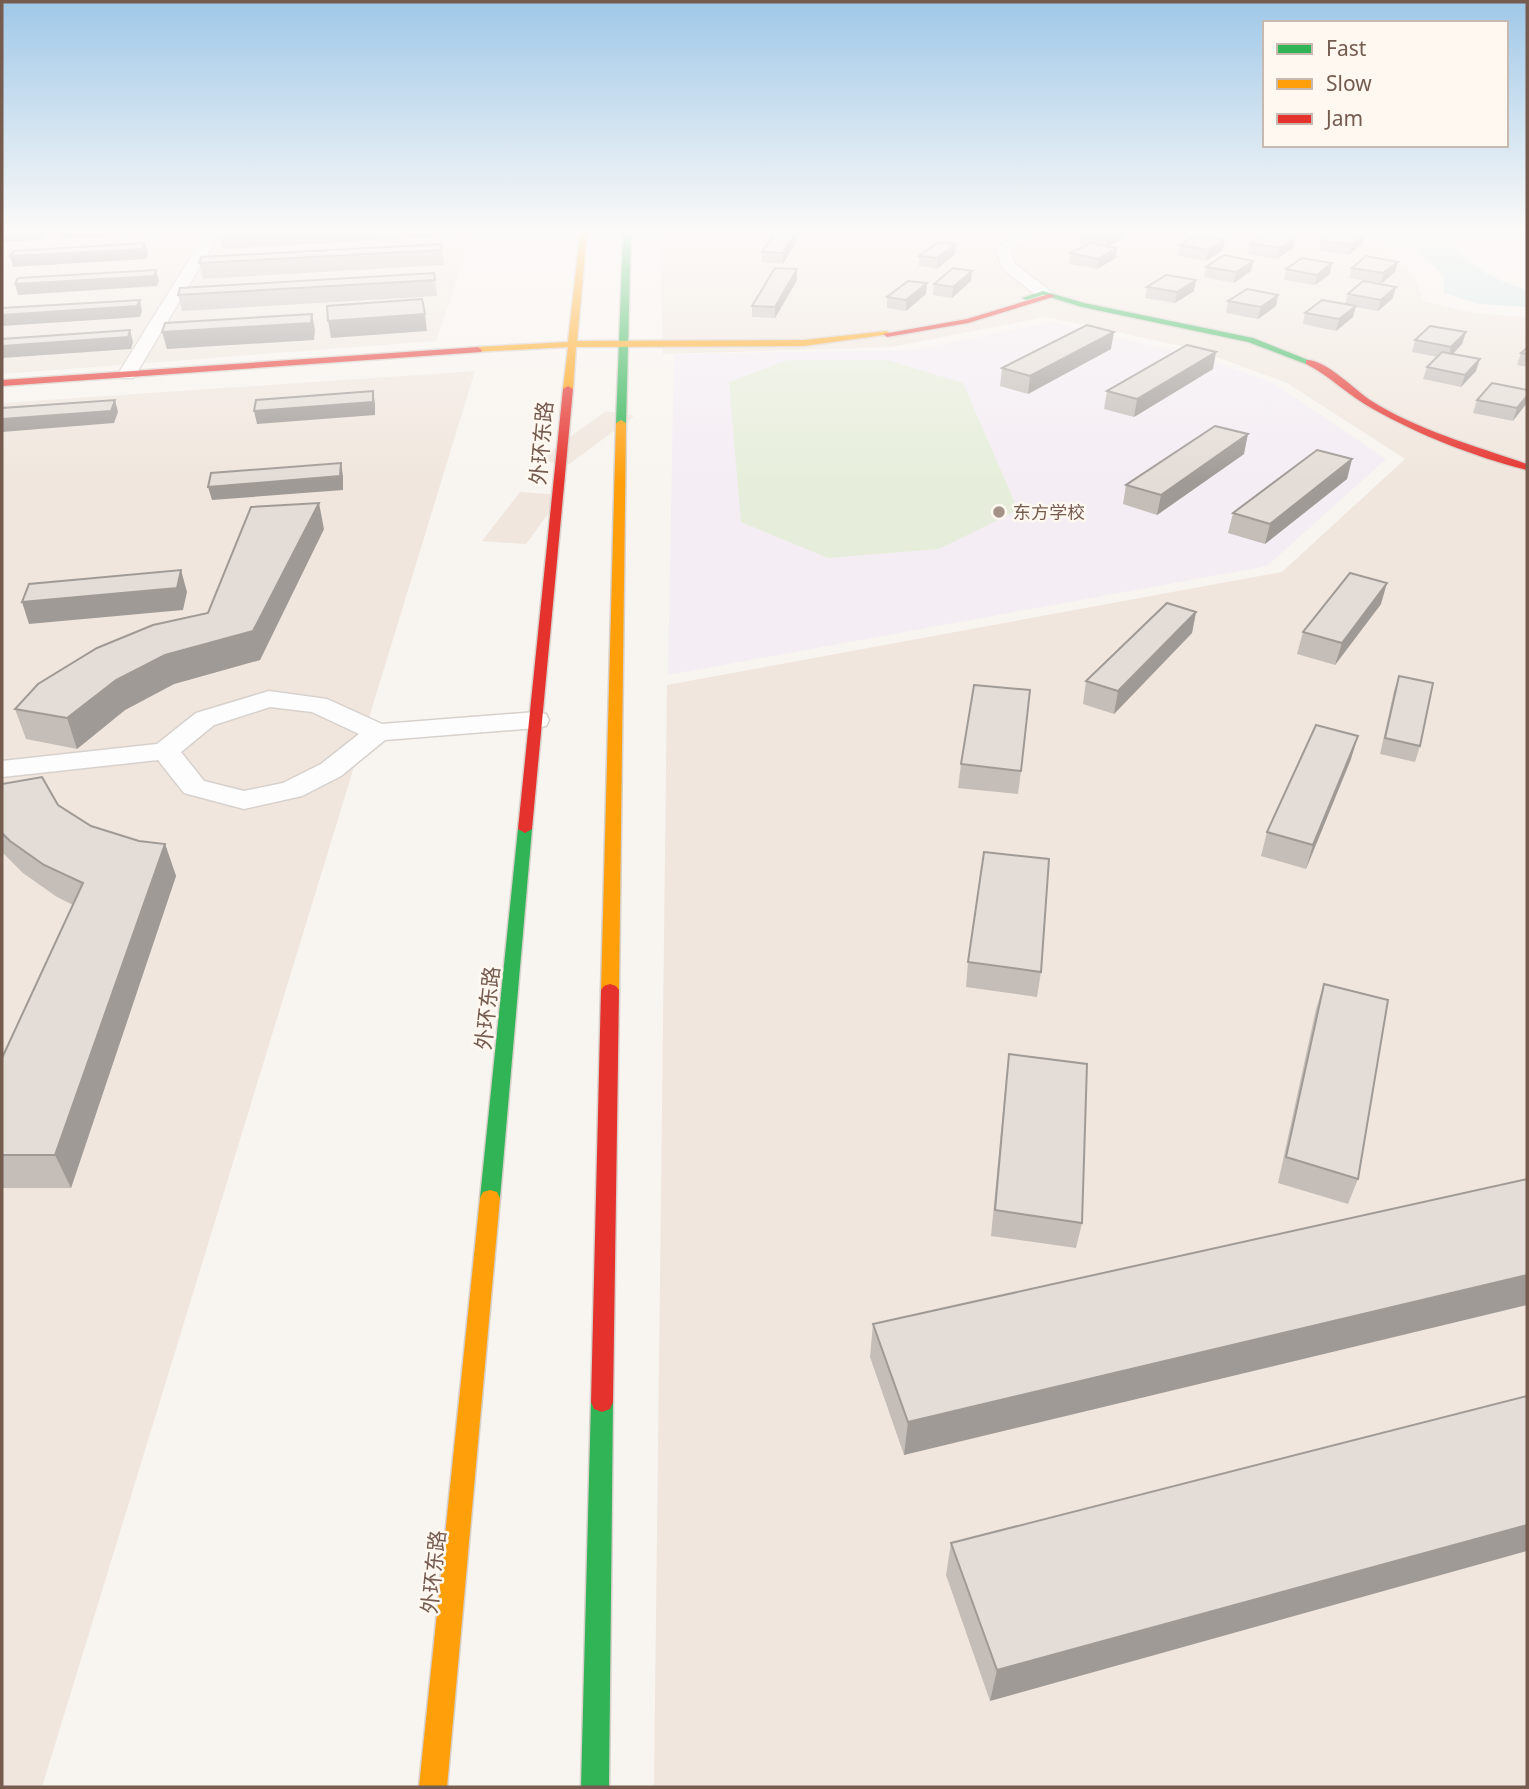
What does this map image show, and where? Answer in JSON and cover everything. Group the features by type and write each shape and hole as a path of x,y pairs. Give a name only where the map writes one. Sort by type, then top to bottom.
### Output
{"main road":[{"name":"外环东路","path":"433,1787 575,316"},
{"path":"595,1787 623,316"},
{"path":"2,383 572,344 804,342 898,333 982,316"},
{"path":"1129,316 1241,343 1280,356 1310,369 1361,406 1407,433 1465,456 1527,474"},
{"path":"1139,316 1250,340 1289,353 1322,368 1372,405 1417,429 1527,467"}],"street":[{"path":"127,374 162,316"},
{"path":"2,769 165,751 205,719 269,699 318,705 378,732 536,720"},
{"path":"165,751 194,787 244,800 292,790 331,770 378,732"}],"shaded area":[{"path":"2,316 444,316 436,341 2,374"},
{"path":"662,316 1527,317 1527,1787 654,1787 667,685 1282,572 1405,459 1287,383 1195,349 1046,317 891,347 663,354"},
{"name":"东方学校","path":"1051,322 1209,359 1277,385 1386,459 1267,566 668,675 674,354 914,350"},
{"path":"475,371 42,1787 2,1787 2,403"},
{"path":"606,411 634,416 568,465 538,460"},
{"path":"520,492 562,495 526,544 482,541"}],"green space":[{"path":"788,360 887,360 963,383 1018,510 939,549 828,558 741,522 729,382"}],"building":[{"path":"312,316 311,323 162,332 165,323"},
{"path":"328,316 391,316 328,321"},
{"path":"1087,325 1114,332 1030,376 1002,368"},
{"path":"1430,326 1466,332 1451,347 1415,340"},
{"path":"130,330 128,337 2,346 2,339"},
{"path":"1187,345 1216,352 1137,399 1107,391"},
{"path":"1442,352 1480,359 1465,375 1427,367"},
{"path":"1492,383 1527,390 1527,396 1517,408 1477,400"},
{"path":"373,391 373,402 254,411 256,400"},
{"path":"115,400 111,411 2,419 2,408"},
{"path":"1215,426 1248,434 1161,495 1126,485"},
{"path":"1317,450 1352,459 1270,524 1233,513"},
{"path":"341,463 340,476 208,487 211,473"},
{"path":"319,503 253,631 165,655 116,680 67,718 15,709 38,684 97,648 153,625 208,613 251,507"},
{"path":"181,570 177,588 22,602 29,584"},
{"path":"1350,573 1387,583 1342,643 1303,632"},
{"path":"1167,603 1196,612 1118,691 1086,681"},
{"path":"1399,676 1433,683 1420,746 1385,738"},
{"path":"974,685 1030,690 1021,771 961,764"},
{"path":"1316,725 1358,736 1313,845 1267,832"},
{"path":"42,777 58,805 91,826 139,841 165,844 55,1155 2,1155 2,1058 83,883 44,865 2,833 2,784"},
{"path":"984,852 1049,859 1041,972 968,962"},
{"path":"1324,984 1388,1000 1358,1179 1286,1157"},
{"path":"1009,1054 1087,1064 1082,1223 995,1210"},
{"path":"1527,1179 1527,1275 908,1422 873,1324"},
{"path":"1527,1396 1527,1525 997,1670 951,1543"}],"traffic: fast":[{"path":"621,423 624,316"},
{"path":"1137,316 1250,340 1309,362"},
{"path":"490,1198 525,829"},
{"path":"595,1787 602,1402"}],"traffic: slow":[{"path":"568,389 575,316"},
{"path":"478,350 572,344 804,343 887,334"},
{"path":"610,990 621,423"},
{"path":"433,1787 490,1198"}],"traffic: jam":[{"path":"887,334 983,316"},
{"path":"2,383 478,350"},
{"path":"1309,362 1367,402 1394,416 1450,440 1527,467"},
{"path":"525,829 568,389"},
{"path":"602,1402 610,990"}],"place":[{"name":"东方学校","path":"999,512"}]}
